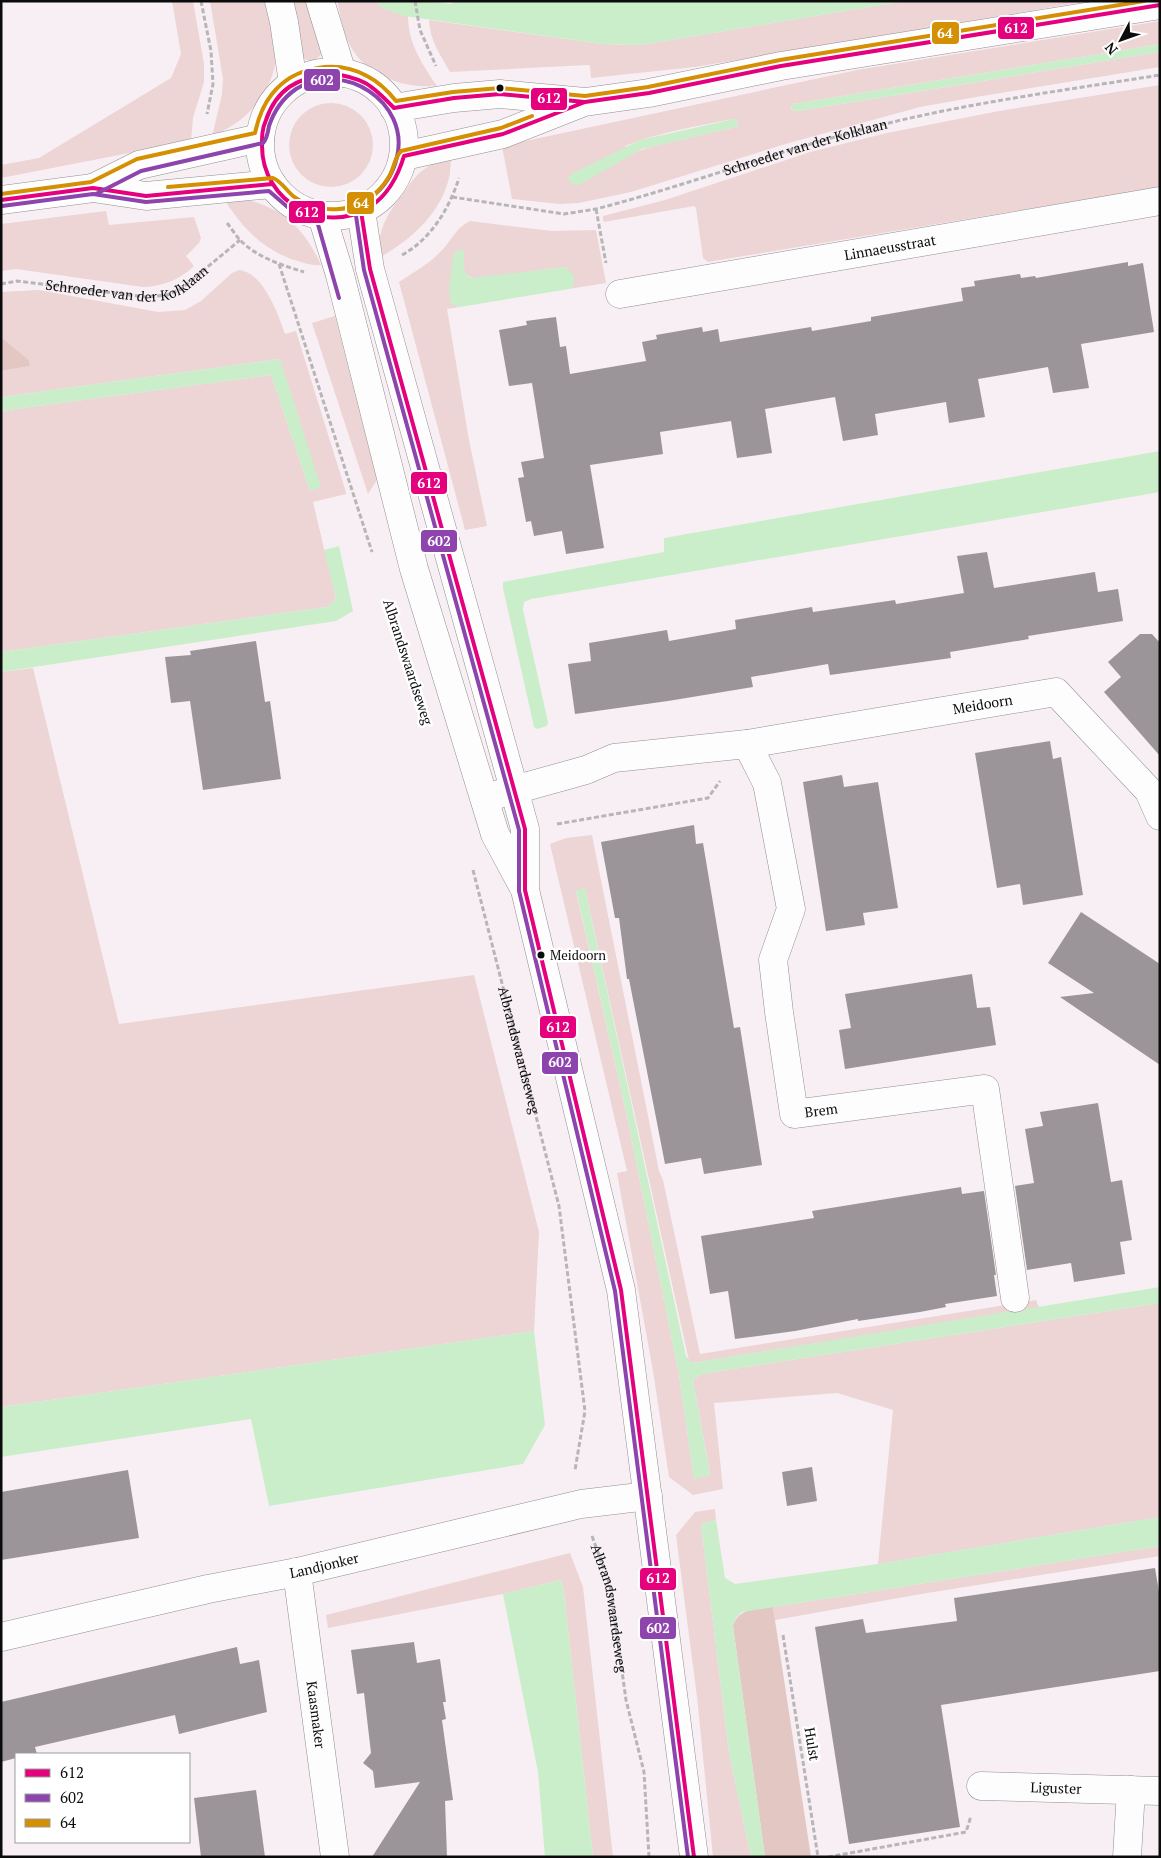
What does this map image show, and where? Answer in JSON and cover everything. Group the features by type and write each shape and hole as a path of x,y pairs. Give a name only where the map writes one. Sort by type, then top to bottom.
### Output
{"street":[{"path":"279,1 294,83"},
{"path":"320,1 342,73"},
{"path":"404,156 503,134 585,102 649,93 781,66 1160,5"},
{"path":"332,72 342,73 352,75 372,84 388,99 394,108 404,136 404,156 396,179 381,198 361,211 349,215 322,216 308,213 294,206 272,184 262,162 260,138 265,117 280,94 294,83 312,75 332,72"},
{"path":"394,108 454,98 500,94 585,102"},
{"path":"93,188 139,165 260,138"},
{"path":"1,200 93,188 146,196 272,184"},
{"name":"Linnaeusstraat","path":"620,294 1160,201"},
{"path":"361,211 370,269 525,829 524,890"},
{"path":"322,216 340,275 414,569 495,834 524,890 621,1290 694,1857"},
{"name":"Meidoorn","path":"485,798 586,770 614,758 747,744 1056,692 1149,791 1160,816"},
{"name":"Brem","path":"747,744 767,783 791,909 773,960 778,1012 794,1114 985,1089 1015,1298"},
{"name":"Landjonker","path":"1,1637 208,1589 297,1572 581,1504 648,1496"},
{"name":"Kaasmaker","path":"297,1572 335,1857"},
{"name":"Liguster","path":"980,1786 1160,1791"},
{"path":"1127,1857 1131,1790"}],"path":[{"path":"415,1 420,30"},
{"name":"Schroeder van der Kolklaan","path":"452,197 564,214 596,210 860,130 915,116 1160,75"},
{"path":"596,210 612,295 620,294"},
{"name":"Schroeder van der Kolklaan","path":"1,284 17,281 146,297 167,295 181,289 240,240 258,253 279,264 373,556"},
{"path":"525,829 708,798 747,744"},
{"name":"Albrandswaardseweg","path":"472,867 559,1206 585,1411 575,1470 581,1504 610,1585 626,1700 644,1772 649,1857"},
{"name":"Hulst","path":"783,1636 818,1857"},
{"path":"828,1857 966,1832 980,1786"}],"shaded area":[{"path":"172,1 193,1 204,64 204,82 193,118 191,141 1,178 1,165 39,158 171,78 181,54"},
{"path":"210,1 266,1 276,48 273,72 257,104 229,128 212,137 222,94 223,79"},
{"path":"288,1 311,1 322,52 313,60 307,60 301,56"},
{"path":"337,1 374,1 385,9 408,16 413,44 437,86 410,85 396,82 372,70 362,62 353,51 347,39"},
{"path":"374,1 427,1 450,4 457,1 905,1 640,45 602,44 404,16 385,9"},
{"path":"905,1 1089,1 695,67 591,78 590,66 588,65 450,72 433,41 429,20 602,44 640,45"},
{"path":"1160,21 1160,44 793,104 791,107 792,110 799,111 1160,52 1160,67 920,107 789,143 631,192 579,203 560,204 512,199 502,146 857,70","holes":["737,120 738,125 736,127 653,146 636,152 625,146 679,130"]},
{"path":"1160,44 1160,52 799,111 792,110 791,106 793,104"},
{"path":"1160,85 1160,187 708,262 703,258 696,208 694,206 604,222 603,220 603,216 665,200 810,152 887,133 999,111"},
{"path":"331,103 347,106 361,115 370,129 373,145 370,161 361,175 347,184 331,187 315,184 301,175 292,161 289,145 292,129 301,115 315,106"},
{"path":"734,119 737,120 738,125 736,127 642,149 577,186 569,181 568,178 571,174 640,140"},
{"path":"450,157 450,173 447,187 434,211 415,233 380,257 379,247 382,230 394,206 420,173 426,168"},
{"path":"239,198 267,207 289,220 307,240 321,265 291,259 270,248 252,235 224,199"},
{"path":"106,211 109,225 194,217 201,238 199,243 186,256 194,266 183,275 171,281 143,287 16,269 1,271 1,224"},
{"path":"470,221 552,231 596,230 606,283 569,289 573,286 566,267 474,279 465,271 463,264 464,252 455,306 460,307 447,309 469,440 487,526 465,530 399,282 433,259 458,230"},
{"path":"463,249 464,268 470,278 566,267 574,276 573,287 460,307 455,306 452,304 449,295 453,257 456,251"},
{"path":"239,270 248,273 262,286 274,305 285,334 296,331 345,489 346,494 313,502 336,599 327,607 1,652 1,411 271,375 310,491 279,359 1,397 1,371 30,366 29,360 1,337 1,292 39,290 158,312 185,310 201,301 232,273"},
{"path":"335,316 377,480 368,494 312,323"},
{"path":"1,337 29,360 30,366 1,371"},
{"path":"280,359 321,487 310,491 271,375 1,411 1,397"},
{"path":"1160,451 1160,492 531,599 524,602 523,610 548,722 547,726 537,729 534,727 503,582 664,552 664,538"},
{"path":"339,546 353,611 336,621 1,672 1,652 327,607 336,599 324,550"},
{"path":"33,668 119,1024 474,975 539,1232 534,1331 1,1407 1,672"},
{"path":"592,835 659,1171 663,1180 700,1354 1036,1300 1039,1308 692,1363 689,1361 585,889 576,891 626,1112 679,1375 694,1479 710,1474 693,1380 701,1374 1160,1303 1160,1517 878,1564 893,1410 837,1393 714,1403 723,1489 693,1495 669,1477 653,1371 617,1173 627,1171 550,844 566,838"},
{"path":"585,889 686,1356 692,1363 1160,1287 1160,1303 701,1374 693,1380 710,1475 694,1479 679,1375 626,1112 576,890"},
{"path":"534,1331 545,1425 523,1464 269,1506 251,1419 1,1457 1,1407"},
{"path":"715,1509 716,1520 701,1524 729,1753 751,1857 713,1857 697,1697 676,1535 695,1512"},
{"path":"1160,1517 1160,1546 742,1612 736,1618 733,1626 765,1857 751,1857 729,1753 701,1524 716,1520 725,1578 735,1584 878,1564"},
{"path":"1160,1546 1160,1556 921,1594 775,1620 773,1607"},
{"path":"570,1553 583,1587 613,1857 593,1857 561,1580 503,1594 328,1628 326,1615"},
{"path":"561,1580 593,1857 545,1857 538,1772 503,1594"},
{"path":"773,1607 811,1857 765,1857 733,1626 739,1615 744,1612"}],"building":[{"path":"1128,262 1128,266 1143,263 1154,332 1081,344 1089,388 1053,393 1048,367 978,379 985,417 949,423 946,402 875,414 878,435 843,441 835,397 765,409 772,453 737,458 731,421 660,432 663,454 590,465 604,548 566,554 562,531 534,536 531,521 526,522 518,478 524,477 521,462 544,458 532,383 509,386 499,330 527,325 526,321 556,317 560,347 566,346 570,374 646,361 642,342 657,339 656,335 702,327 703,332 718,329 720,342 811,327 812,331 871,321 871,317 963,301 961,288 975,286 974,281 1020,274 1021,278 1035,276 1036,278"},
{"path":"987,552 994,588 1095,572 1098,592 1118,589 1123,621 1028,636 1029,639 950,652 951,658 830,675 828,664 751,677 753,687 575,714 568,664 591,661 589,643 667,630 669,641 736,629 735,620 812,607 813,612 895,600 896,604 964,593 957,556"},
{"path":"1140,634 1152,634 1160,643 1160,756 1104,692 1121,677 1108,662"},
{"path":"256,641 265,702 270,701 281,779 203,790 190,701 171,703 165,657 191,655 190,651"},
{"path":"1050,741 1053,759 1061,757 1083,895 1023,905 1020,884 997,888 975,753"},
{"path":"842,775 844,787 878,782 898,908 863,913 865,925 826,931 803,782"},
{"path":"694,825 696,844 703,843 734,1028 740,1027 762,1165 704,1174 701,1158 665,1164 629,979 627,979 619,918 615,918 601,842"},
{"path":"1081,912 1160,964 1160,1065 1060,997 1094,993 1048,963"},
{"path":"972,974 977,1008 990,1007 996,1045 845,1069 839,1030 851,1028 845,994"},
{"path":"1098,1103 1111,1182 1122,1180 1132,1240 1120,1242 1125,1274 1074,1282 1071,1263 1027,1270 1015,1186 1034,1183 1025,1129 1043,1126 1040,1112"},
{"path":"961,1187 962,1194 984,1191 996,1275 994,1275 997,1296 945,1304 946,1307 920,1312 858,1321 858,1319 795,1331 735,1339 728,1291 710,1294 701,1236 814,1218 812,1211"},
{"path":"812,1467 817,1501 787,1506 782,1472"},
{"path":"128,1470 139,1538 1,1560 1,1492"},
{"path":"1155,1568 1160,1598 1160,1671 941,1705 960,1827 849,1844 815,1627 863,1619 866,1633 957,1621 954,1598"},
{"path":"414,1642 417,1663 440,1659 446,1702 443,1702 446,1719 442,1720 453,1800 445,1801 447,1857 372,1857 420,1782 375,1788 373,1771 363,1763 371,1753 364,1693 357,1694 351,1650"},
{"path":"237,1647 240,1664 259,1660 267,1712 179,1734 175,1715 35,1747 37,1753 15,1753 15,1758 1,1762 1,1702"},
{"path":"256,1790 265,1857 201,1857 194,1798"}],"transit line":[{"name":"64","path":"1,194 91,182 137,159 255,133 261,112 272,94 281,84 292,77 316,68 330,67 355,71 375,81 396,101 453,92 500,88 585,96 648,87 780,60 1144,1"},
{"name":"612","path":"585,102 649,93 781,66 1160,5"},
{"name":"612","path":"329,73 350,77 365,83 372,87 394,108 454,98 500,94 585,102 503,134 404,156 399,171 383,196 371,206 353,215 334,218 316,215 299,209 284,198 272,183 265,166 262,146 262,133 265,123 276,100 282,93 307,78 329,73"},
{"name":"602","path":"96,194 141,171 263,143 274,115 283,101 296,89 314,81 333,79 352,83 369,91 383,103 393,119 398,137 397,157 393,169 380,190 355,209 364,270 519,830 519,891 615,1291 688,1857"},
{"name":"64","path":"168,187 273,178 281,183 293,196 303,202 325,209 348,208 369,199 380,189 390,175 401,151 501,128 532,116"},
{"name":"612","path":"1,200 93,188 146,196 272,184"},
{"name":"602","path":"2,206 93,194 146,202 269,191 291,210 317,221 339,298"},
{"name":"612","path":"361,211 370,269 525,829 525,890 621,1290 694,1857"}],"place":[{"name":"Meidoorn","path":"541,955"}]}
